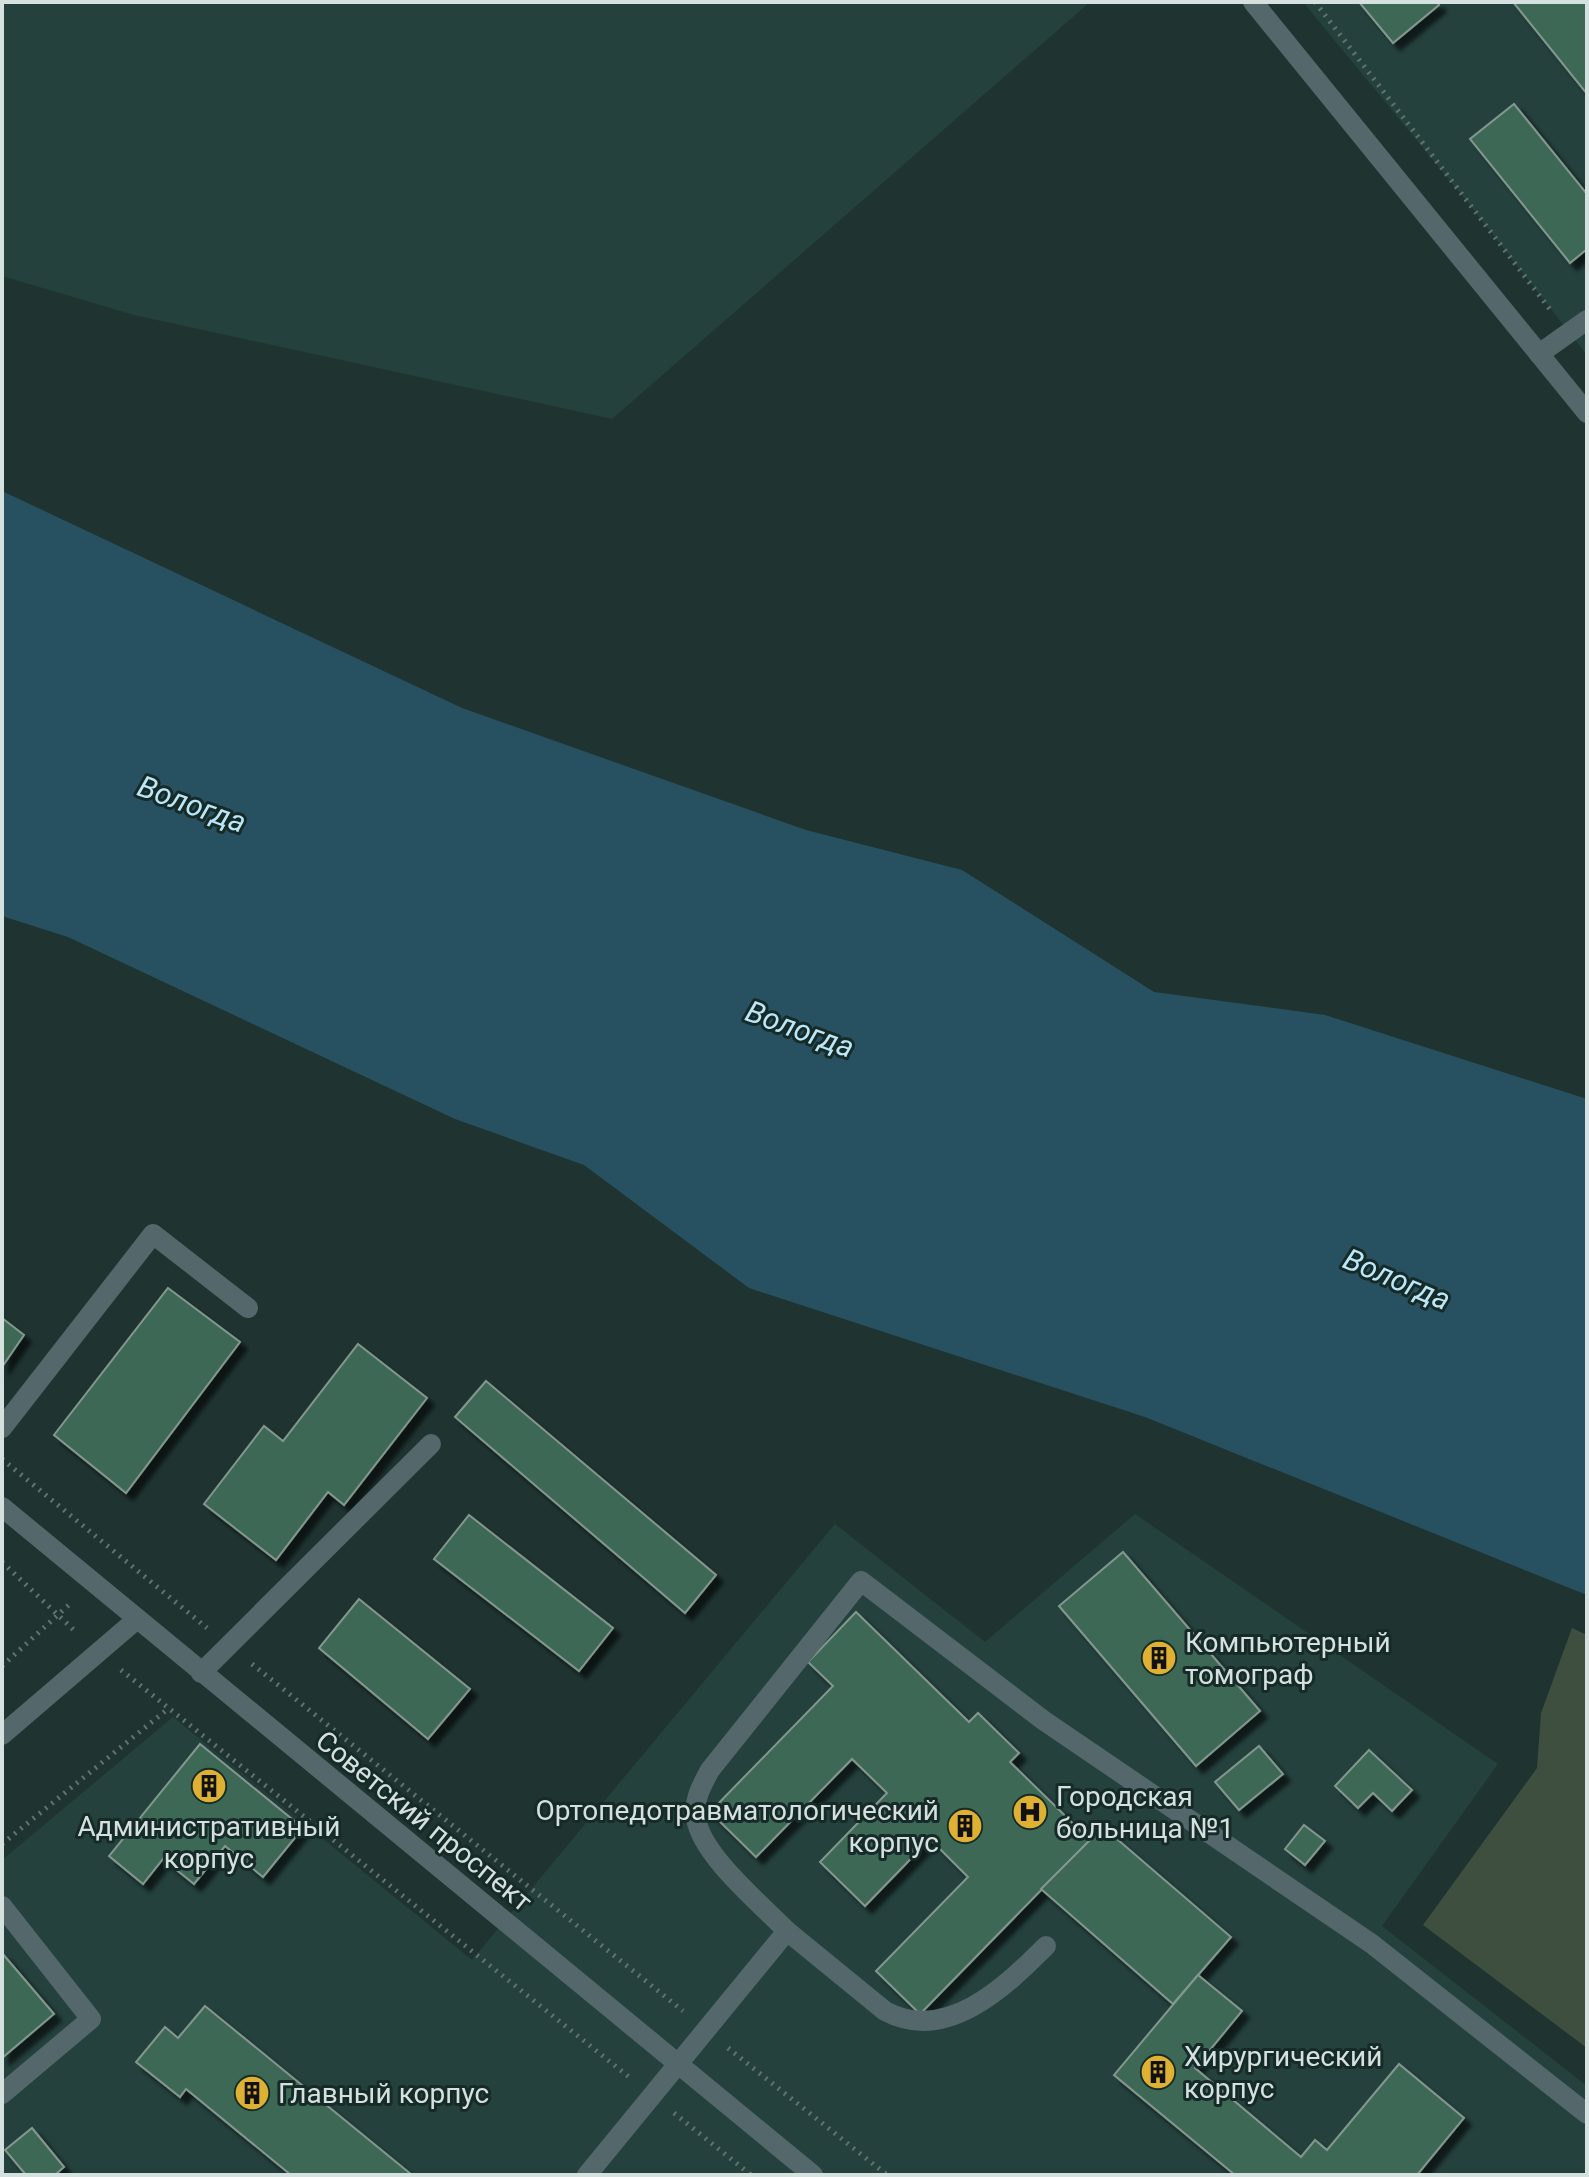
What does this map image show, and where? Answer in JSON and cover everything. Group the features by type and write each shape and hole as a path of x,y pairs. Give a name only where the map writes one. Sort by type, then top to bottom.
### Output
{"street":[{"path":"1253,2 1587,413"},
{"path":"1539,354 1587,320"},
{"path":"2,1428 153,1234 248,1308"},
{"path":"201,1673 431,1444"},
{"name":"Советский проспект","path":"2,1507 91,1584 813,2175"},
{"path":"1046,1946 1007,1986 977,2004 946,2018 920,2022 901,2020 885,2011 787,1931 709,1847 695,1819 697,1795 710,1770 861,1581 1043,1720 1372,1944 1587,2114"},
{"path":"2,1735 136,1620"},
{"path":"2,1906 91,2019 2,2094"},
{"path":"587,2175 787,1931"}],"path":[{"path":"1315,2 1569,334"},
{"path":"2,1459 118,1557 887,2175"},
{"path":"2,1666 118,1557"},
{"path":"2,1562 99,1652 751,2175"},
{"path":"2,1844 169,1708"}],"shaded area":[{"path":"2,2 1090,2 612,419 134,315 2,276"},
{"path":"1303,2 1587,2 1587,355 1465,199"},
{"name":"Городская больница №1","path":"1135,1514 1498,1764 1382,1926 1587,2086 1587,2175 2,2175 2,1860 173,1717 472,1960 835,1524 985,1642"}],"green space":[{"path":"1572,1628 1587,1635 1587,2048 1423,1925 1537,1768 1541,1713"}],"water":[{"name":"Вологда","path":"2,491 462,708 806,830 962,870 1154,992 1325,1015 1587,1099 1587,1595 1145,1417 749,1288 584,1165 455,1119 68,937 2,916"}],"building":[{"path":"1359,2 1437,2 1439,5 1393,43"},
{"path":"1513,2 1587,2 1587,94"},
{"path":"1514,104 1587,194 1587,249 1570,263 1470,139"},
{"path":"168,1288 240,1342 126,1493 54,1435"},
{"path":"2,1318 24,1335 2,1367"},
{"path":"358,1344 427,1398 344,1505 328,1492 276,1560 204,1504 264,1426 283,1441"},
{"path":"486,1381 716,1575 685,1613 455,1417"},
{"path":"469,1515 613,1628 579,1671 434,1559"},
{"name":"Компьютерный томограф","path":"1123,1552 1260,1711 1196,1766 1059,1606"},
{"path":"359,1599 470,1689 428,1739 319,1648"},
{"name":"Ортопедотравматологический корпус","path":"856,1612 969,1722 978,1713 1019,1753 1010,1762 1090,1840 920,2014 876,1971 968,1877 930,1839 865,1906 820,1862 887,1793 852,1759 756,1857 710,1812 833,1686 808,1662"},
{"name":"Административный корпус","path":"200,1744 303,1828 263,1877 225,1846 194,1884 163,1859 143,1884 109,1856"},
{"path":"1259,1746 1283,1774 1239,1810 1215,1782"},
{"path":"1369,1750 1412,1790 1392,1811 1373,1793 1358,1808 1335,1786"},
{"path":"1304,1825 1325,1841 1305,1865 1285,1849"},
{"path":"1103,1827 1231,1937 1173,2004 1041,1889"},
{"path":"2,1953 54,2014 2,2058"},
{"name":"Хирургический корпус","path":"1198,1975 1242,2011 1195,2068 1301,2157 1315,2140 1327,2150 1399,2064 1464,2118 1417,2175 1235,2175 1114,2075"},
{"name":"Главный корпус","path":"205,2006 412,2175 291,2175 186,2089 180,2097 136,2062 165,2027 178,2038"},
{"path":"32,2128 64,2167 55,2175 26,2175 5,2150"}],"place":[{"name":"Компьютерный томограф","path":"1159,1658"},
{"name":"Административный корпус","path":"209,1786"},
{"name":"Городская больница №1","path":"1030,1812"},
{"name":"Ортопедотравматологический корпус","path":"965,1826"},
{"name":"Хирургический корпус","path":"1158,2072"},
{"name":"Главный корпус","path":"252,2093"}]}
